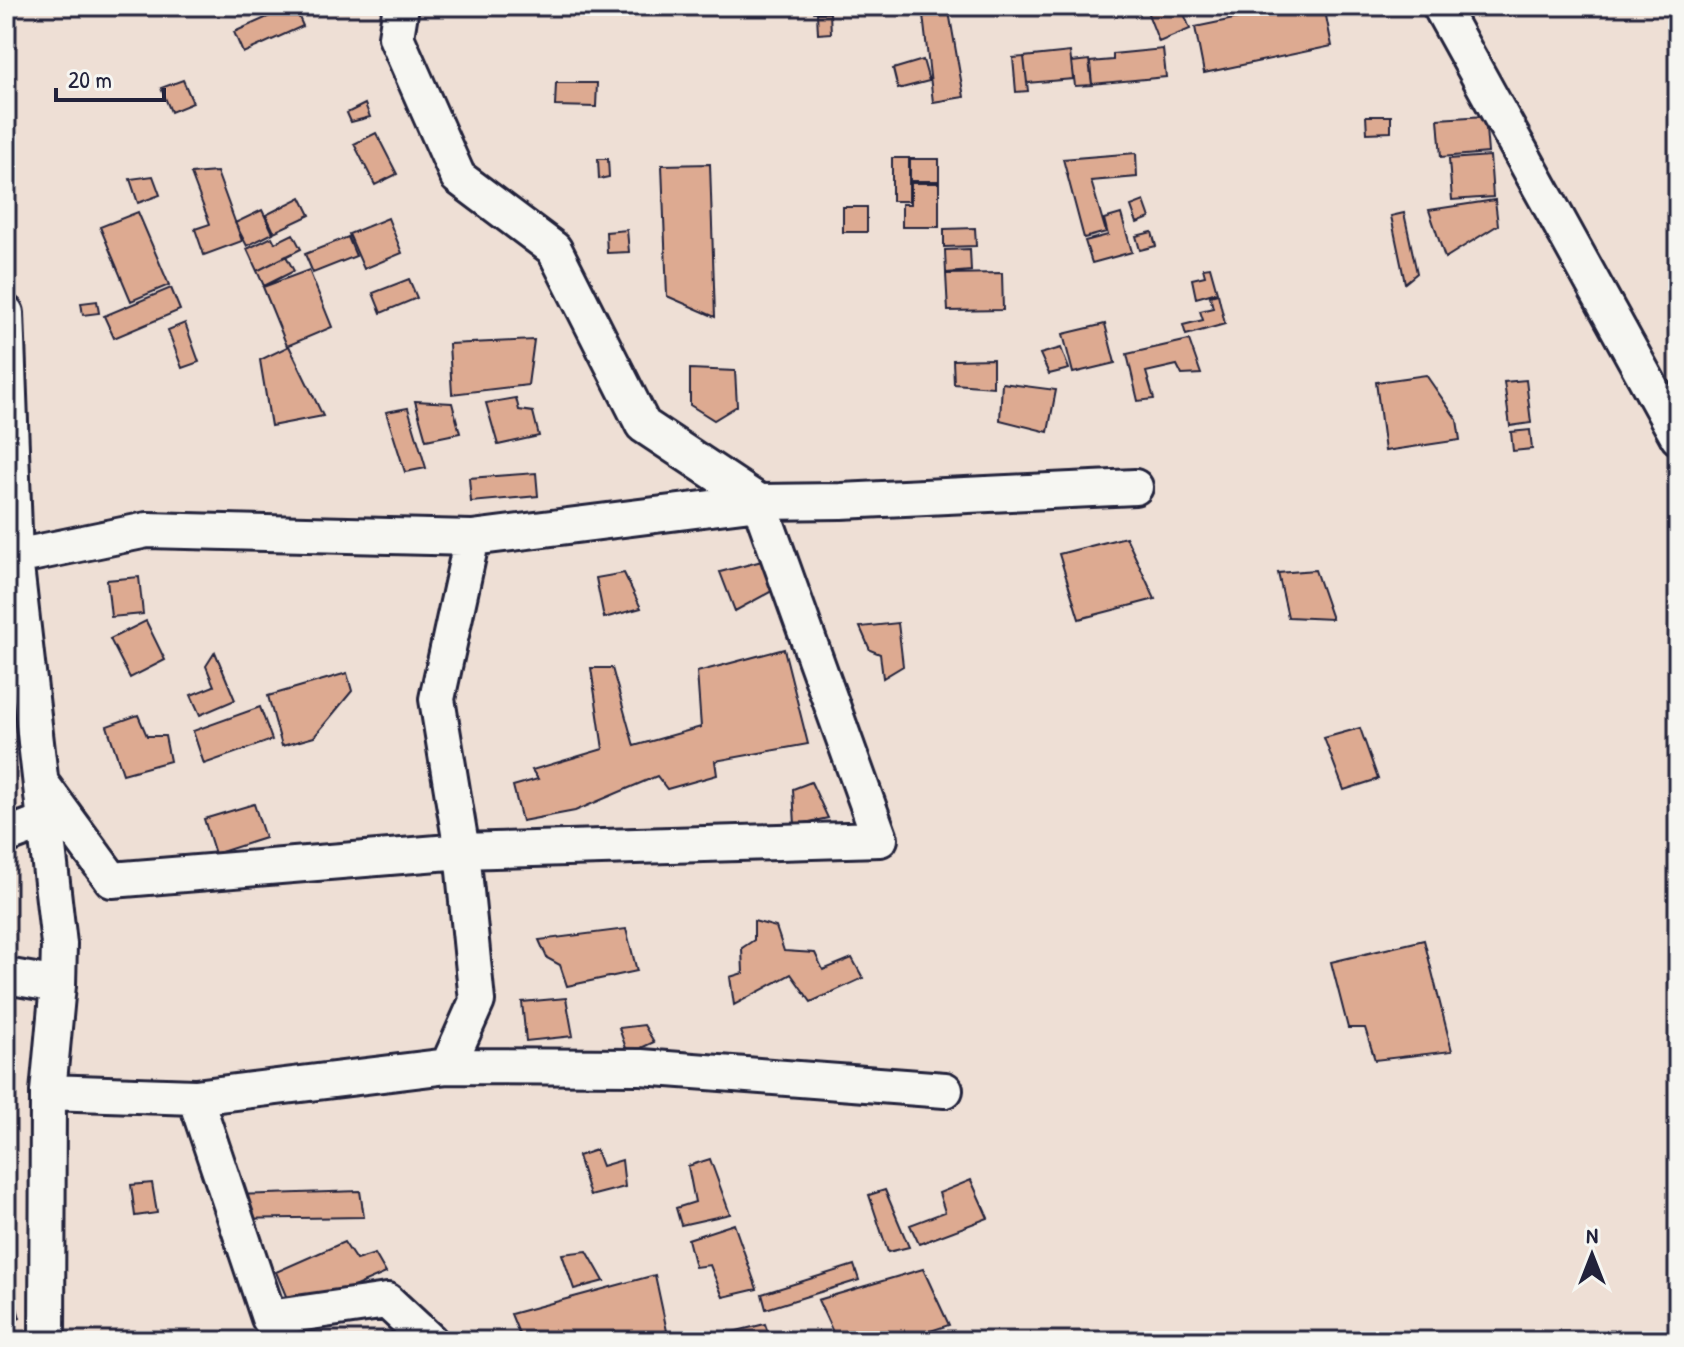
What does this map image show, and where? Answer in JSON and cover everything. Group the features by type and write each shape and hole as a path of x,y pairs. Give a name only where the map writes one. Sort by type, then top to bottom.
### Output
{"street":[{"path":"41,783 112,880 462,851 880,839 759,502 643,425 554,249 458,177 396,37 401,6"},
{"path":"1440,6 1678,437"},
{"path":"6,313 11,558 59,944 48,1092 47,1341"},
{"path":"11,558 147,530 472,538 759,502 1135,487"},
{"path":"448,1066 477,1001 462,851 437,699 472,538"},
{"path":"6,836 45,821"},
{"path":"6,976 58,985"},
{"path":"48,1092 195,1097 448,1066 641,1067 945,1090"},
{"path":"195,1097 269,1318 387,1301 430,1341"}],"building":[{"path":"292,6 303,26 243,53 234,32"},
{"path":"814,6 842,6 842,10 814,12"},
{"path":"922,6 948,6 964,97 933,102"},
{"path":"1145,6 1181,6 1190,29 1159,42"},
{"path":"1296,6 1324,6 1332,46 1204,73 1195,27"},
{"path":"817,13 830,13 831,33 818,34"},
{"path":"1163,49 1166,77 1092,84 1090,62 1113,60 1113,54"},
{"path":"1070,52 1073,79 1027,83 1024,57"},
{"path":"1024,57 1028,91 1016,92 1013,58"},
{"path":"923,60 929,81 898,89 893,69"},
{"path":"1089,60 1092,85 1075,86 1072,62"},
{"path":"183,80 193,103 171,112 161,88"},
{"path":"556,83 597,83 596,107 555,106"},
{"path":"365,104 370,117 351,122 347,113"},
{"path":"1366,116 1391,116 1391,132 1367,133"},
{"path":"1485,116 1488,153 1441,157 1438,119"},
{"path":"376,133 397,174 375,185 354,144"},
{"path":"1136,153 1137,177 1091,181 1106,232 1084,238 1063,159"},
{"path":"1490,156 1493,197 1452,200 1449,159"},
{"path":"892,158 909,158 909,201 892,201"},
{"path":"598,159 608,159 609,177 599,179"},
{"path":"910,159 939,159 939,181 910,181"},
{"path":"710,164 715,317 667,296 662,165"},
{"path":"217,172 242,241 204,255 195,229 210,224 191,174"},
{"path":"153,176 160,195 138,203 130,179"},
{"path":"911,183 939,183 939,227 902,227 902,204 911,204"},
{"path":"301,197 310,215 274,232 266,215"},
{"path":"1495,200 1498,225 1445,258 1429,210"},
{"path":"1144,201 1150,218 1137,223 1131,206"},
{"path":"843,207 867,207 867,232 843,232"},
{"path":"262,210 273,233 247,246 235,223"},
{"path":"138,212 169,285 131,301 100,227"},
{"path":"1404,213 1417,273 1405,283 1391,216"},
{"path":"1121,214 1132,252 1092,263 1085,241 1108,235 1104,219"},
{"path":"388,218 402,253 364,269 349,234"},
{"path":"975,228 976,246 944,247 944,229"},
{"path":"627,230 629,252 607,253 606,232"},
{"path":"1152,232 1156,246 1140,250 1136,236"},
{"path":"293,234 301,249 257,271 247,249 272,237 275,243"},
{"path":"348,237 356,256 313,273 305,254"},
{"path":"970,249 971,271 946,273 945,250"},
{"path":"286,256 294,271 264,286 257,271"},
{"path":"1210,267 1217,292 1196,298 1192,279 1205,276 1203,268"},
{"path":"309,270 332,327 287,346 263,287"},
{"path":"1002,273 1003,310 948,311 946,274"},
{"path":"409,279 417,298 381,313 373,293"},
{"path":"171,288 180,310 114,338 104,316"},
{"path":"1218,294 1225,324 1186,335 1183,325 1203,320 1200,311 1213,308 1210,296"},
{"path":"97,301 99,313 83,315 81,303"},
{"path":"185,323 199,362 182,368 168,330"},
{"path":"1105,324 1115,363 1073,373 1063,334"},
{"path":"534,340 528,385 452,394 449,344"},
{"path":"1189,340 1201,374 1182,375 1177,365 1146,372 1154,399 1138,401 1127,354"},
{"path":"289,346 323,416 271,426 260,360"},
{"path":"1061,348 1069,369 1049,374 1040,354"},
{"path":"993,359 993,387 954,384 953,360"},
{"path":"690,369 735,371 737,406 714,420 690,405"},
{"path":"1426,375 1457,420 1460,440 1385,451 1376,382"},
{"path":"1526,380 1531,423 1510,426 1504,382"},
{"path":"1002,383 1056,390 1048,432 1000,420"},
{"path":"516,398 519,410 533,412 539,436 498,445 486,403"},
{"path":"415,401 452,403 460,433 426,440"},
{"path":"408,408 426,468 405,472 386,412"},
{"path":"1530,430 1532,449 1513,451 1511,432"},
{"path":"536,473 538,496 471,502 469,478"},
{"path":"1126,537 1155,599 1079,619 1059,554"},
{"path":"762,561 772,591 735,611 720,572"},
{"path":"1315,570 1332,619 1288,617 1278,573"},
{"path":"624,573 641,608 604,618 596,578"},
{"path":"139,577 143,614 111,617 107,580"},
{"path":"146,621 165,660 130,678 110,639"},
{"path":"898,623 903,666 883,678 880,654 870,650 860,627"},
{"path":"784,649 808,744 715,761 717,775 667,789 657,776 575,811 522,821 513,786 538,779 532,770 603,749 591,668 612,668 634,746 701,727 697,672"},
{"path":"215,652 235,700 200,715 191,695 214,686 206,666"},
{"path":"347,673 352,691 314,737 282,746 268,696"},
{"path":"260,707 272,740 204,764 193,731"},
{"path":"138,715 147,736 165,736 170,761 123,774 107,726"},
{"path":"1360,728 1378,779 1344,790 1324,738"},
{"path":"811,782 828,818 795,825 793,789"},
{"path":"254,804 265,838 215,854 204,819"},
{"path":"754,921 776,927 784,951 815,953 823,970 852,958 863,978 811,1002 791,974 734,1005 730,977 743,973 742,948 754,940"},
{"path":"626,929 637,971 567,986 560,965 547,958 539,940"},
{"path":"1424,940 1452,1051 1375,1060 1365,1028 1348,1028 1331,962"},
{"path":"566,998 573,1036 526,1041 522,1002"},
{"path":"644,1025 654,1042 628,1054 619,1028"},
{"path":"596,1150 602,1166 622,1160 625,1187 590,1196 578,1156"},
{"path":"710,1159 730,1214 681,1225 676,1208 695,1202 688,1166"},
{"path":"971,1180 988,1218 919,1244 910,1225 945,1212 939,1193"},
{"path":"152,1183 157,1213 135,1216 131,1185"},
{"path":"885,1190 909,1247 888,1252 869,1195"},
{"path":"360,1191 364,1217 237,1219 234,1195"},
{"path":"734,1224 757,1289 723,1297 710,1265 695,1267 688,1239"},
{"path":"344,1242 356,1260 375,1254 386,1273 293,1313 276,1272"},
{"path":"587,1251 604,1281 574,1289 562,1254"},
{"path":"854,1265 859,1280 766,1309 762,1294"},
{"path":"923,1269 949,1325 900,1341 837,1341 818,1300"},
{"path":"655,1275 667,1331 624,1341 522,1341 511,1314"},
{"path":"14,1297 20,1318 6,1323 6,1300"},
{"path":"765,1324 771,1341 696,1341"}]}
